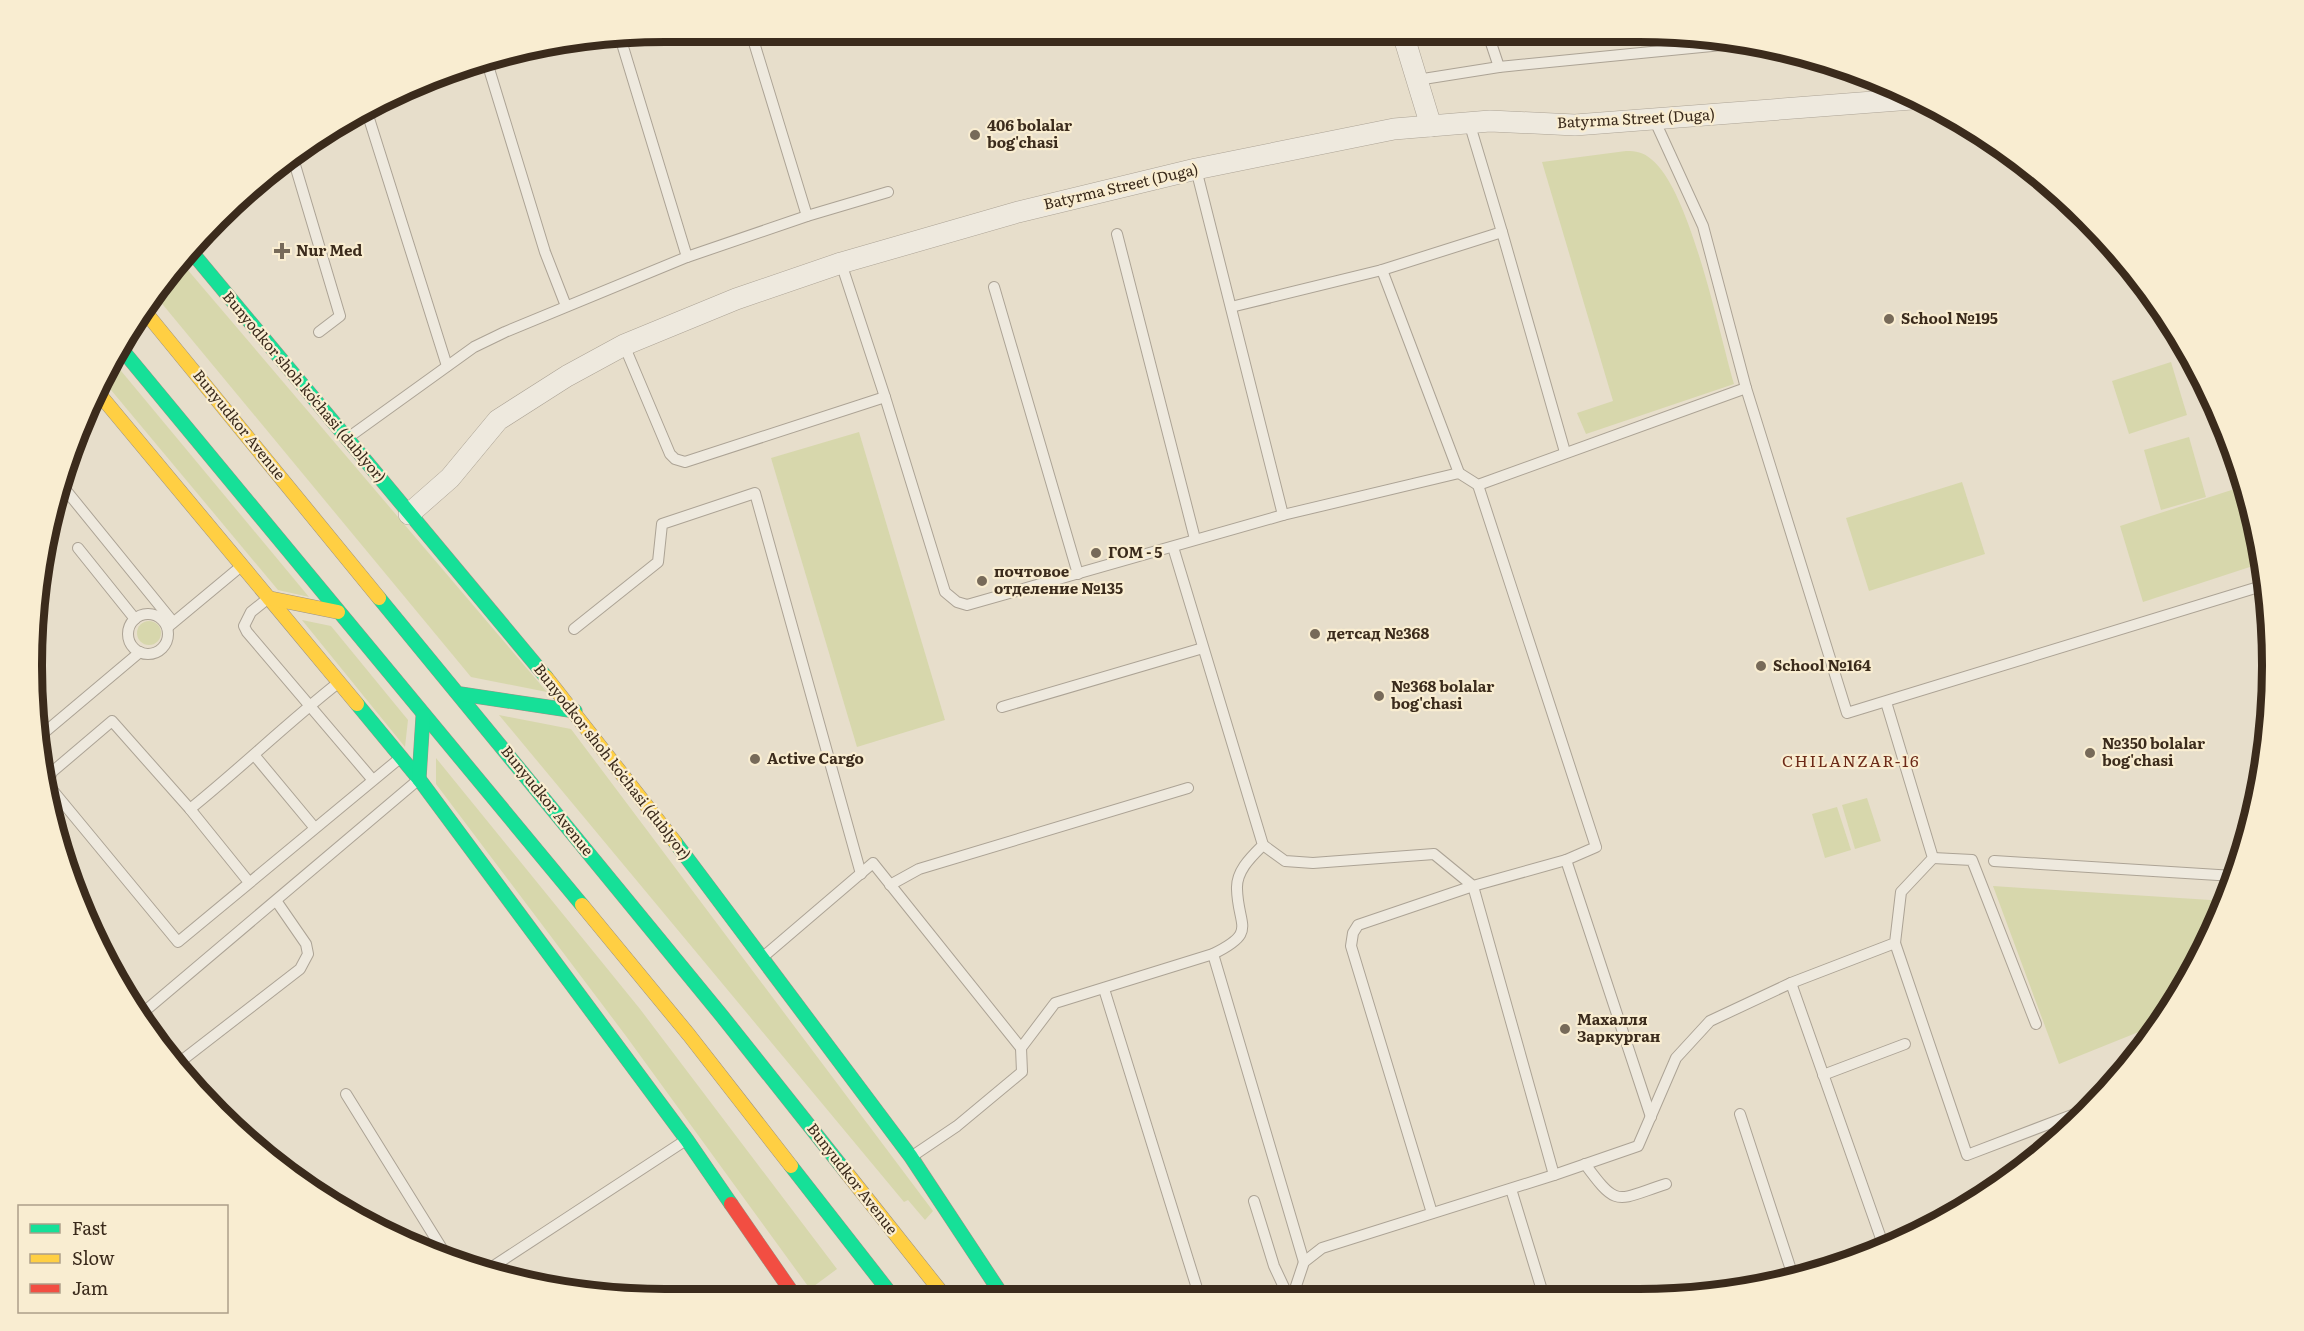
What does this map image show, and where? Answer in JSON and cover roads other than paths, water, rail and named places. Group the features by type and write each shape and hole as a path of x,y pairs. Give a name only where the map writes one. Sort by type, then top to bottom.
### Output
{"main road":[{"name":"Bunyodkor shoh koʻchasi (dublyor)","path":"195,256 575,711 763,957 911,1157 998,1289"},
{"name":"Bunyudkor Avenue","path":"149,316 715,1006 939,1289"},
{"path":"126,354 689,1035 887,1289"},
{"path":"102,398 419,779 687,1140 790,1289"},
{"path":"269,598 338,612"},
{"path":"461,694 575,711"},
{"path":"419,779 423,716"}],"street":[{"path":"1405,42 1431,126"},
{"name":"Batyrma Street (Duga)","path":"409,514 450,478 498,420 557,382 624,345 736,299 841,264 1018,212 1196,169 1360,134 1469,122 1575,124 1901,100"}],"lane":[{"path":"754,42 807,216"},
{"path":"1491,42 1499,67"},
{"path":"622,43 687,258"},
{"path":"1417,80 1499,67 1711,46"},
{"path":"489,68 545,252 566,306"},
{"path":"369,118 447,366"},
{"path":"1654,119 1702,226 1746,388 1847,712 2257,587"},
{"path":"1469,122 1565,452"},
{"path":"295,165 340,316 319,332"},
{"path":"1196,169 1283,515"},
{"path":"348,438 474,347 566,306 687,258 807,216 888,192"},
{"path":"1231,307 1382,270 1502,232"},
{"path":"1117,234 1195,539"},
{"path":"841,264 945,592 957,602 967,604 1283,515 1459,473"},
{"path":"1382,270 1459,473 1478,485 1596,847 1566,860 1473,886 1358,925 1353,933 1351,946 1432,1213"},
{"path":"994,287 1078,574"},
{"path":"624,345 670,454 675,459 685,462 885,397"},
{"path":"1478,485 1746,388"},
{"path":"67,492 170,625"},
{"path":"574,629 658,562 662,524 755,494 861,874"},
{"path":"1173,547 1263,845 1285,861 1313,863 1434,854 1473,886 1554,1175"},
{"path":"78,548 135,619"},
{"path":"170,625 152,614 135,619 129,629 129,640 140,652 152,654 163,648 170,625 242,566"},
{"path":"269,598 251,612 244,622 245,629 372,779"},
{"path":"1002,707 1203,648"},
{"path":"45,732 140,652"},
{"path":"190,808 255,756 298,714 339,682"},
{"path":"1886,702 1933,858"},
{"path":"52,773 112,721 190,808 248,881"},
{"path":"255,756 314,827"},
{"path":"55,792 177,942 248,881 401,757"},
{"path":"146,1010 277,902 419,779"},
{"path":"890,885 919,870 1188,788"},
{"path":"1021,1048 1055,1004 1213,954 1235,943 1242,929 1236,887 1245,863 1263,845"},
{"path":"2036,1024 1971,860 1933,858 1901,892 1895,943 1967,1155 2069,1116"},
{"path":"1566,860 1651,1117"},
{"path":"1994,861 2226,875"},
{"path":"763,957 873,863 1021,1048 1022,1072 957,1126 911,1157"},
{"path":"183,1060 300,969 308,954 306,944 277,902"},
{"path":"1294,1289 1304,1262 1322,1248 1511,1189 1638,1146 1676,1058 1710,1022 1791,983 1895,943"},
{"path":"1213,954 1304,1262"},
{"path":"1791,983 1881,1240"},
{"path":"1104,988 1197,1289"},
{"path":"1823,1075 1905,1044"},
{"path":"346,1094 441,1247"},
{"path":"1740,1114 1791,1270"},
{"path":"495,1265 687,1140"},
{"path":"1585,1164 1605,1192 1614,1197 1626,1197 1666,1184"},
{"path":"1511,1189 1541,1287"},
{"path":"1254,1201 1274,1266 1286,1289"}],"place":[{"name":"406 bolalar bog'chasi","path":"975,135"},
{"name":"Nur Med","path":"282,251"},
{"name":"School №195","path":"1889,319"},
{"name":"ГОМ - 5","path":"1096,553"},
{"name":"почтовое отделение №135","path":"982,581"},
{"name":"детсад №368","path":"1315,634"},
{"name":"School №164","path":"1761,666"},
{"name":"№368 bolalar bog'chasi","path":"1379,696"},
{"name":"№350 bolalar bog'chasi","path":"2090,753"},
{"name":"Active Cargo","path":"755,759"},
{"name":"Махалля Заркурган","path":"1565,1029"}],"district":[{"name":"CHILANZAR-16","path":"1851,761"}]}
